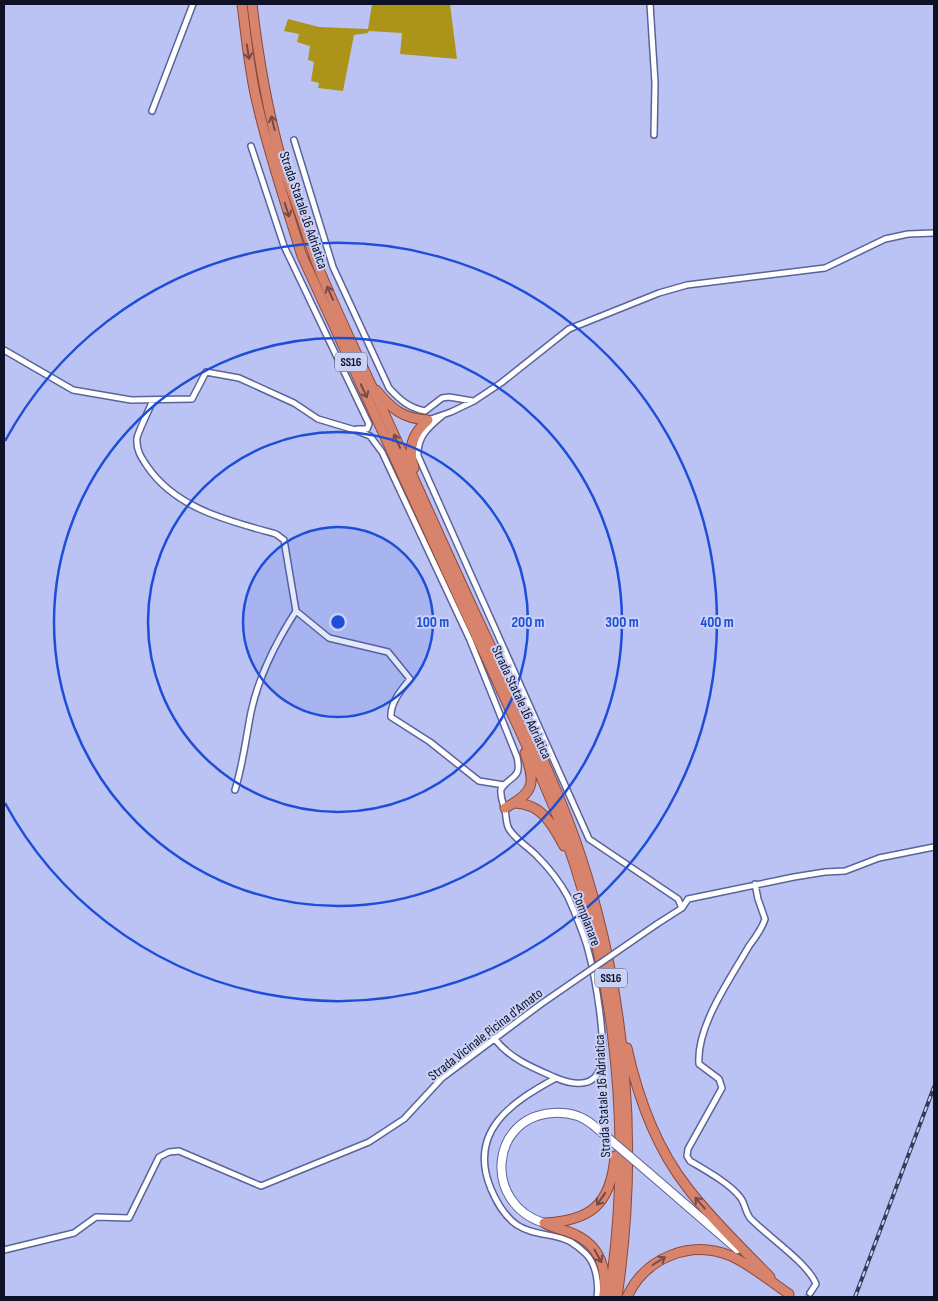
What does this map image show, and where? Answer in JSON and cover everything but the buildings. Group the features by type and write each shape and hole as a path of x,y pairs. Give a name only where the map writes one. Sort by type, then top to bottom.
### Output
{"highway":[{"name":"Strada Statale 16 Adriatica","path":"242,4 256,97 274,166 302,256 550,797 577,872 592,922 613,1034 620,1133 619,1196 609,1297"},
{"name":"Strada Statale 16 Adriatica","path":"252,4 264,85 281,160 318,267 565,811 592,893 613,984 623,1056 628,1142 627,1214 617,1297"},
{"name":"SS16","path":"370,382 403,415 412,419 428,420"},
{"name":"SS16","path":"418,488 416,473 411,460 411,443 415,434 428,420"},
{"path":"505,808 515,803 530,788 532,776 509,705"},
{"path":"515,803 533,806 541,812 555,829 577,872"},
{"name":"SS16","path":"613,984 638,1090 660,1144 688,1190 770,1277"},
{"name":"SS16","path":"544,1223 567,1222 583,1216 597,1206 606,1192 612,1178 614,1164 617,1083"},
{"path":"544,1223 577,1235 595,1249 604,1267 604,1297"},
{"path":"627,1297 639,1278 654,1264 671,1254 695,1250 713,1251 733,1257 791,1295"}],"main road":[{"path":"544,1223 523,1212 507,1193 502,1181 501,1170 505,1145 519,1127 542,1114 557,1112 571,1114 593,1125 791,1295"}],"street":[{"path":"152,111 193,4"},
{"path":"650,4 654,83 654,135"},
{"path":"294,140 333,266 390,388 400,401 415,409 425,411 442,398 449,397 474,401"},
{"path":"251,146 284,246 369,424 367,429 355,430"},
{"path":"428,420 474,401 501,383 568,329 660,293 687,285 825,268 884,239 908,234 934,233"},
{"path":"4,350 73,390 131,400 192,399 206,372 239,378 294,404 318,420 370,436 382,452 474,650 518,757 517,775 501,789 501,801 505,808"},
{"path":"153,400 137,437 138,452 154,476 174,494 218,518 276,534 284,540 296,611 329,638 388,652 410,679 400,691 390,710 391,717 430,742 479,781 504,785"},
{"path":"443,415 422,435 418,445 418,456 589,839 678,899 682,908"},
{"path":"235,790 241,771 252,710 264,669 283,631 296,611"},
{"name":"Complanare","path":"494,1038 502,1049 516,1058 556,1078 573,1084 580,1084 591,1080 597,1075 601,1065 603,1038 597,995 587,948 571,904 563,888 536,855 514,837 508,826 505,808"},
{"name":"Strada Vicinale Picina d'Amato","path":"4,1250 74,1233 96,1217 129,1218 159,1157 169,1152 179,1151 261,1186 369,1142 404,1119 442,1078 494,1038 682,908 688,899 755,884 825,872 846,871 879,858 934,848"},
{"path":"755,884 764,919 722,991 707,1022 699,1054 699,1064 719,1079 722,1088 688,1149 687,1156 690,1161 737,1193 744,1202 744,1211 750,1218 795,1258 812,1276 816,1284 810,1293"},
{"path":"556,1078 531,1091 509,1107 494,1126 486,1145 484,1156 485,1168 488,1183 496,1201 506,1216 526,1230 572,1242 588,1256 596,1272 597,1297"}],"shaded area":[{"path":"372,4 450,4 457,59 400,54 402,33 369,31 368,33 354,35 343,91 318,88 319,83 311,81 314,62 308,60 310,46 297,42 299,34 284,31 288,19 319,27 368,29"}],"tunnel":[{"path":"806,1297 810,1293"}],"railway":[{"path":"855,1297 934,1087"}]}
